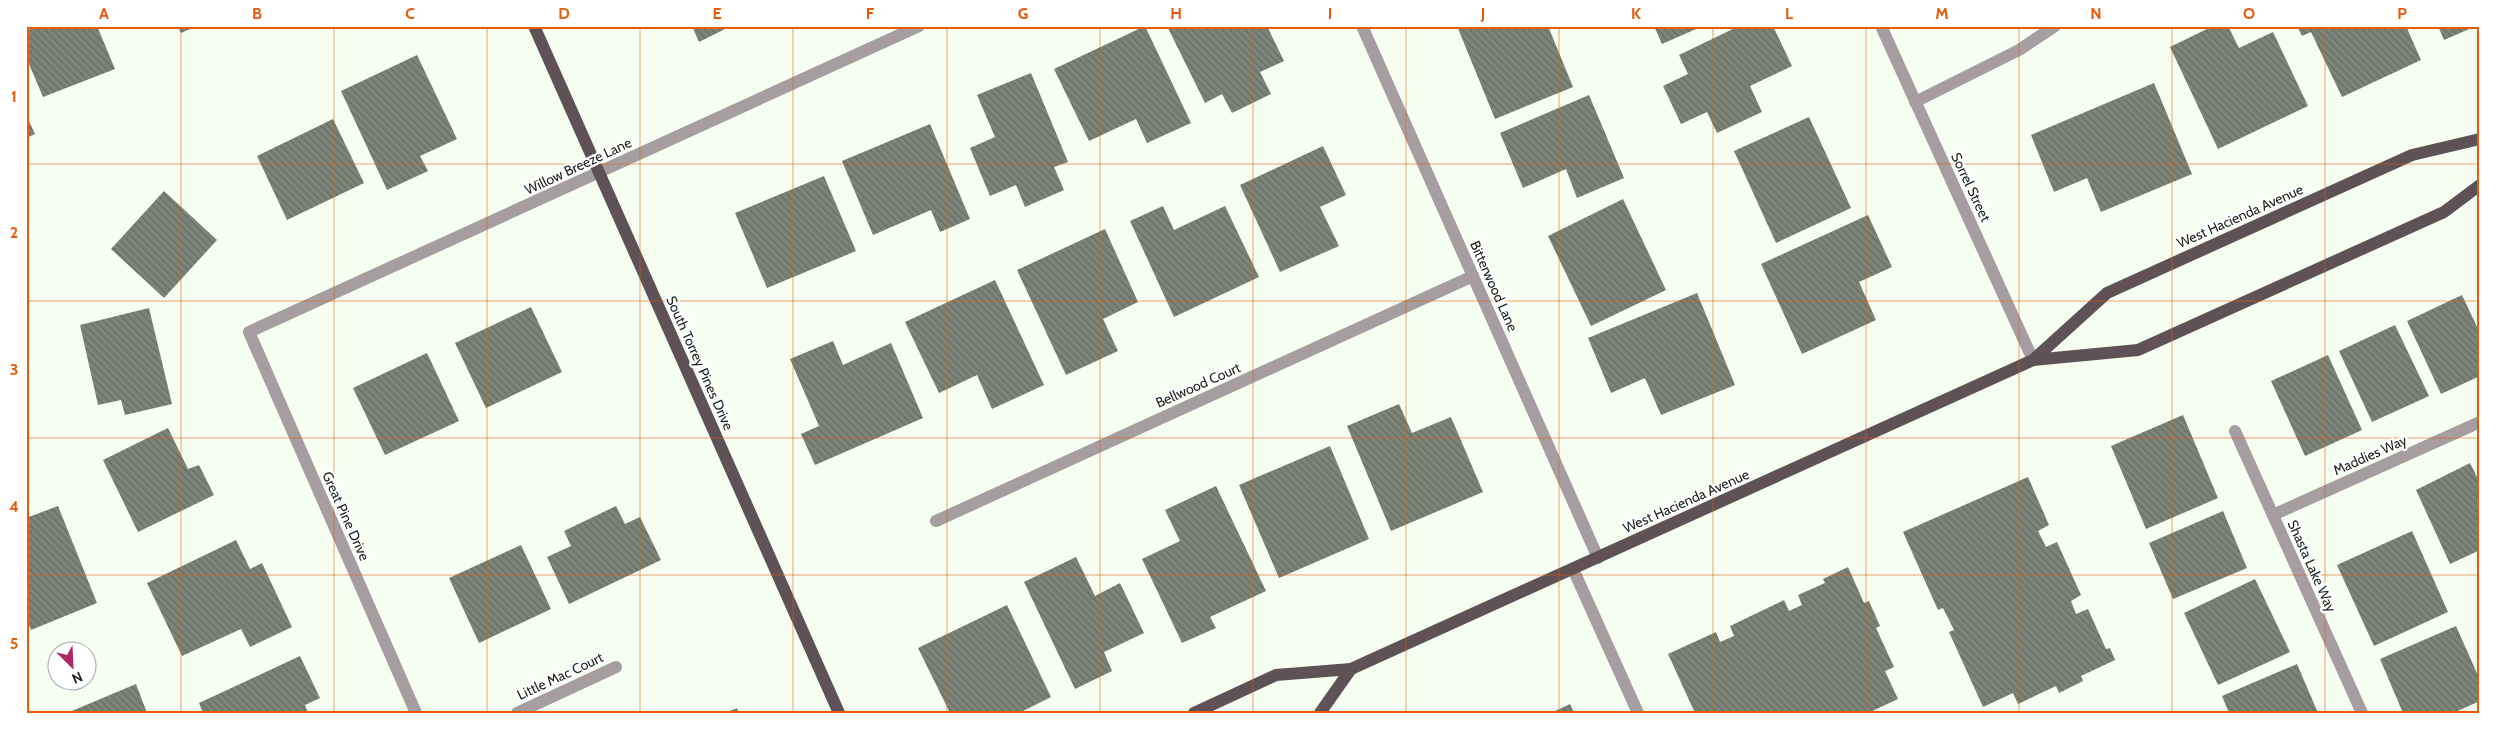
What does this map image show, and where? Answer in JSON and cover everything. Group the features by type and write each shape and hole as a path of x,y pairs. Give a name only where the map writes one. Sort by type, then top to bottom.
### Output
{"main road":[{"name":"South Torrey Pines Drive","path":"534,26 839,713"},
{"name":"West Hacienda Avenue","path":"1194,713 1276,675 1351,669 2033,360 2107,293 2412,155 2480,139"},
{"name":"West Hacienda Avenue","path":"2033,360 2138,350 2444,212 2480,185"},
{"path":"1320,713 1351,669"}],"street":[{"name":"Willow Breeze Lane","path":"249,332 599,174 919,26"},
{"name":"Bitterwood Lane","path":"1362,26 1598,558"},
{"name":"Sorrel Street","path":"1881,26 2033,360"},
{"path":"1915,102 2020,50 2055,26"},
{"name":"Bellwood Court","path":"936,521 1473,276"},
{"name":"Great Pine Drive","path":"249,332 416,713"},
{"name":"Maddies Way","path":"2273,515 2480,422"},
{"name":"Shasta Lake Way","path":"2235,431 2362,713"},
{"path":"1573,569 1638,713"},
{"name":"Little Mac Court","path":"517,713 616,667"}],"building":[{"path":"38,26 97,26 115,69 43,97 26,57 26,31"},
{"path":"178,26 197,26 181,33"},
{"path":"692,26 731,26 699,42"},
{"path":"1145,26 1191,123 1147,143 1136,119 1089,141 1054,69"},
{"path":"1167,26 1267,26 1284,61 1260,72 1271,94 1232,113 1222,94 1205,103"},
{"path":"1457,26 1548,26 1573,87 1495,119"},
{"path":"1654,26 1703,26 1662,44"},
{"path":"1739,26 1773,26 1792,66 1750,86 1762,112 1717,133 1707,112 1681,124 1663,86 1688,74 1679,55"},
{"path":"2213,26 2228,26 2239,48 2273,32 2308,106 2218,149 2170,47"},
{"path":"2297,26 2406,26 2421,60 2342,97 2311,32 2302,36"},
{"path":"2438,26 2476,26 2444,40"},
{"path":"417,55 457,139 420,156 428,171 387,190 341,91"},
{"path":"1031,73 1068,162 1054,167 1064,190 1025,207 1016,185 990,196 970,148 995,137 977,95"},
{"path":"2154,83 2192,174 2101,212 2087,178 2054,192 2031,135"},
{"path":"1589,95 1624,178 1577,198 1566,169 1523,188 1500,133"},
{"path":"26,115 35,134 26,138"},
{"path":"1809,117 1851,208 1776,243 1734,151"},
{"path":"333,119 364,183 287,220 257,156"},
{"path":"930,124 970,219 940,232 931,210 873,235 842,161"},
{"path":"1323,146 1346,195 1320,207 1339,246 1280,272 1240,185"},
{"path":"824,176 856,251 767,288 735,213"},
{"path":"164,191 217,240 164,298 111,249"},
{"path":"1623,199 1666,290 1591,326 1548,236"},
{"path":"1163,206 1174,230 1225,206 1259,277 1174,317 1130,221"},
{"path":"1868,215 1892,267 1859,282 1876,320 1802,354 1761,264"},
{"path":"1105,229 1138,302 1103,319 1118,351 1066,375 1017,270"},
{"path":"995,280 1044,385 992,409 977,375 939,393 905,322"},
{"path":"1697,293 1735,385 1661,415 1645,378 1611,393 1588,338"},
{"path":"2462,295 2480,333 2480,376 2441,394 2407,321"},
{"path":"531,307 562,372 486,408 455,343"},
{"path":"149,308 172,404 125,415 121,400 98,405 80,325"},
{"path":"2395,325 2429,396 2372,422 2339,351"},
{"path":"833,341 843,365 891,343 923,418 815,465 801,434 819,426 790,359"},
{"path":"427,353 459,421 385,455 353,388"},
{"path":"2328,355 2362,430 2305,456 2271,381"},
{"path":"1399,404 1412,433 1451,417 1483,492 1391,531 1347,426"},
{"path":"2183,415 2218,498 2146,529 2111,446"},
{"path":"168,428 188,469 199,465 214,495 138,532 103,460"},
{"path":"1330,446 1369,539 1279,578 1239,485"},
{"path":"2470,463 2480,483 2480,550 2450,564 2416,490"},
{"path":"2028,477 2049,525 2038,531 2046,547 2057,542 2081,595 2071,601 2076,614 2088,609 2106,649 2110,648 2115,660 2081,676 2083,681 2059,693 2056,686 2018,704 2013,693 1983,707 1949,632 1954,630 1943,608 1938,610 1903,532"},
{"path":"1216,486 1266,591 1210,617 1216,628 1182,643 1142,559 1180,541 1165,510"},
{"path":"58,506 97,603 31,630 26,619 26,518"},
{"path":"616,506 625,524 640,517 661,560 569,604 547,557 571,546 564,531"},
{"path":"2223,511 2247,568 2173,599 2149,543"},
{"path":"2412,531 2448,612 2374,646 2337,565"},
{"path":"236,540 250,569 262,563 292,627 250,647 241,629 182,656 147,583"},
{"path":"521,545 551,609 479,643 449,578"},
{"path":"1076,557 1095,596 1120,583 1144,633 1104,652 1112,671 1075,689 1024,582"},
{"path":"1848,567 1864,603 1869,601 1880,626 1876,628 1894,667 1885,671 1898,699 1868,713 1695,713 1668,654 1716,632 1720,642 1734,636 1730,626 1784,600 1789,611 1802,605 1798,595 1825,583 1823,579"},
{"path":"2255,579 2290,652 2218,685 2184,613"},
{"path":"1007,605 1051,697 1019,713 950,713 918,648"},
{"path":"2456,626 2480,680 2480,701 2453,713 2403,713 2380,659"},
{"path":"300,656 320,698 305,705 308,713 203,713 199,703"},
{"path":"2297,664 2318,713 2229,713 2222,696"},
{"path":"136,684 147,713 67,713"},
{"path":"1570,704 1574,713 1551,713"},
{"path":"737,708 739,713 725,713"}]}
